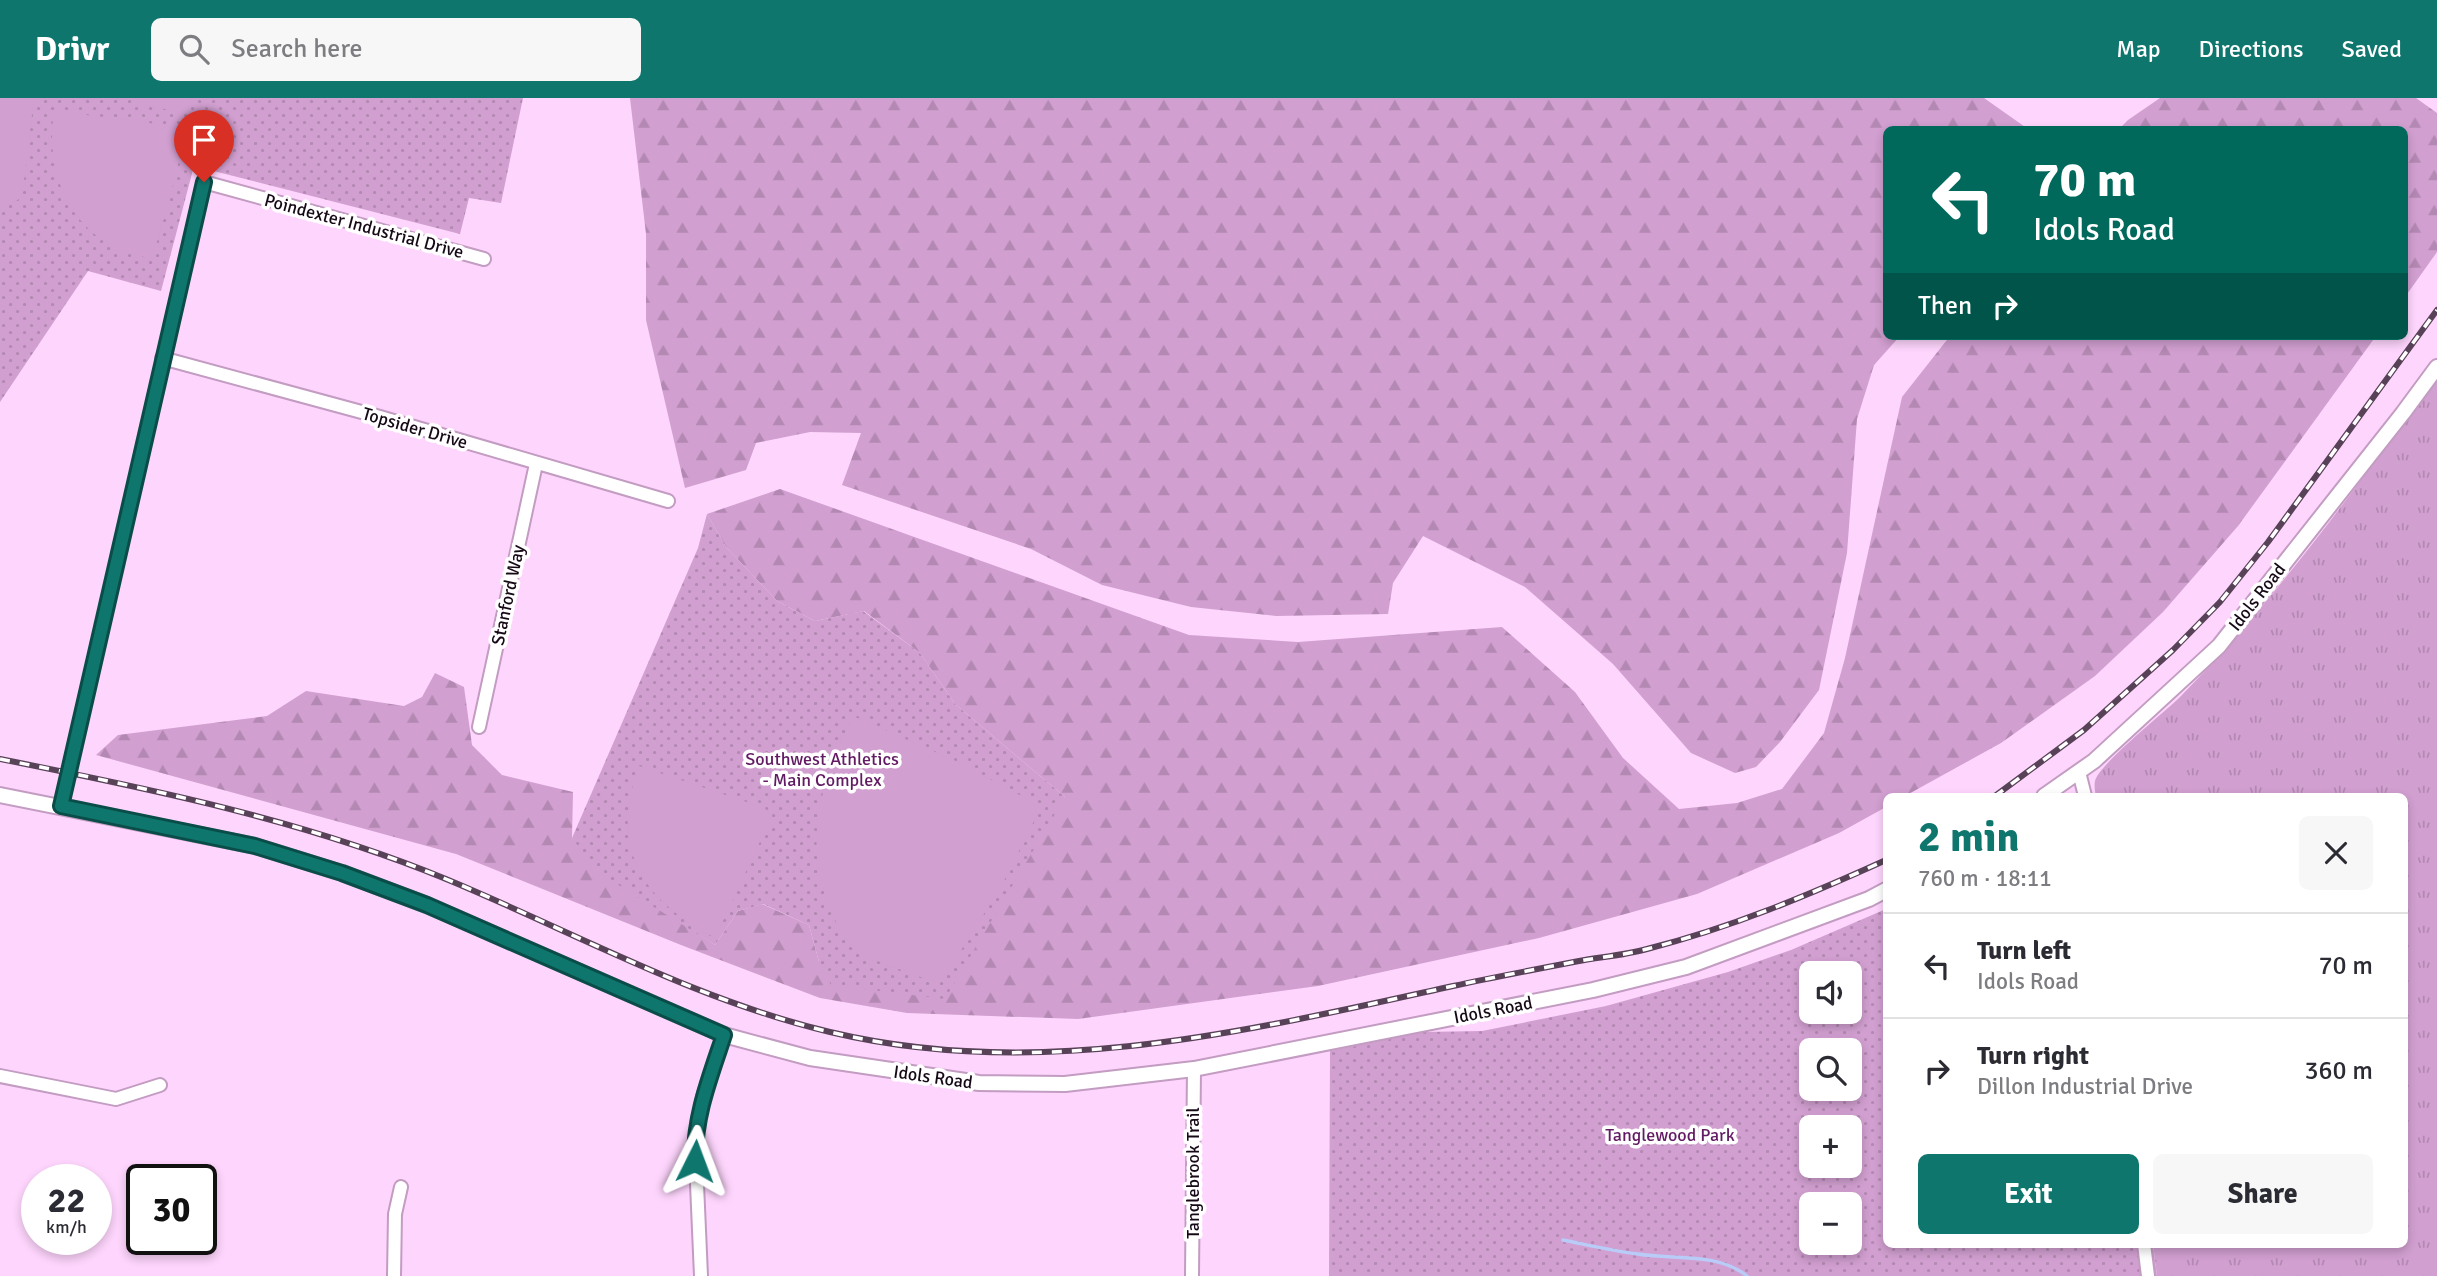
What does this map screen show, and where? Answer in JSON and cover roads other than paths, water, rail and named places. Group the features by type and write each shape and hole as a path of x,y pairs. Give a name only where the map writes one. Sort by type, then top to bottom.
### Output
{"street":[{"name":"Poindexter Industrial Drive","path":"162,358 204,182 484,259"},
{"name":"Topsider Drive","path":"162,358 380,417 668,501"},
{"path":"61,806 162,358"},
{"name":"Idols Road","path":"2048,793 2094,761 2219,646 2437,367"},
{"name":"Stanford Way","path":"479,727 537,464"},
{"path":"2079,772 2084,793"},
{"name":"Idols Road","path":"0,795 255,846 342,873 427,905 724,1035 810,1058 979,1083 1065,1084 1194,1069 1593,990 1686,967 1883,892"},
{"path":"701,1276 695,1138 704,1093 724,1035"},
{"name":"Tanglebrook Trail","path":"1192,1276 1194,1069"},
{"path":"0,1076 116,1099 160,1084"},
{"path":"394,1276 395,1214 401,1187"},
{"path":"2144,1248 2148,1276"}],"waterway":[{"path":"1563,1240 1629,1253 1709,1260 1735,1268 1747,1276"}],"railway":[{"path":"1999,793 2084,730 2173,650 2220,602 2268,542 2437,310"},
{"path":"0,759 226,808 392,858 494,899 683,984 780,1018 830,1032 909,1046 987,1052 1065,1051 1143,1045 1221,1034 1516,973 1639,951 1739,921 1883,861"}],"park label":[{"name":"Southwest Athletics - Main Complex","path":"822,769"},
{"name":"Tanglewood Park","path":"1670,1135"}]}
